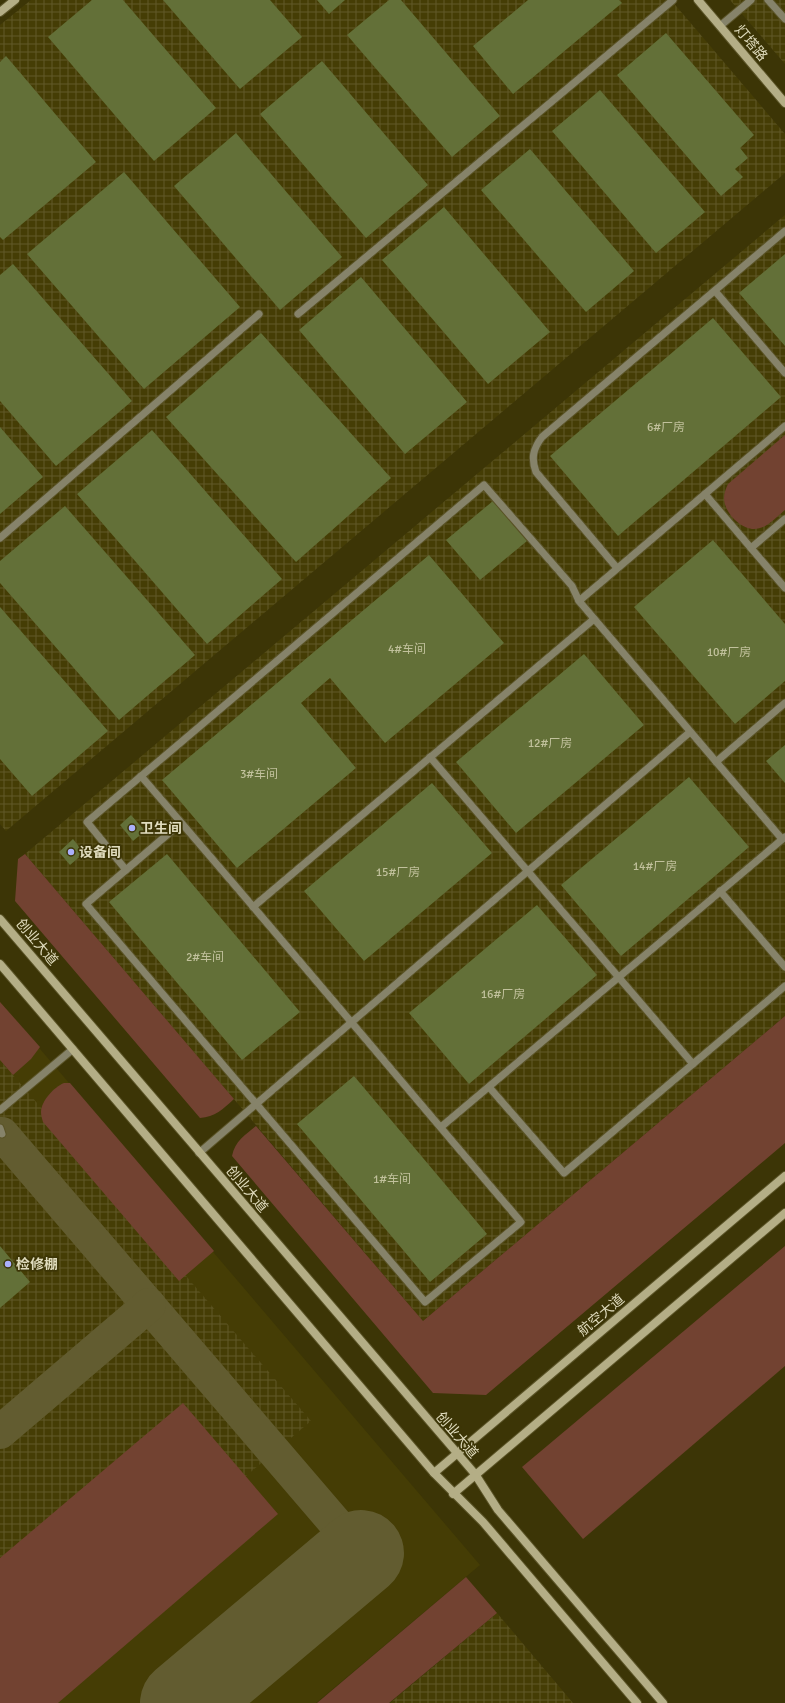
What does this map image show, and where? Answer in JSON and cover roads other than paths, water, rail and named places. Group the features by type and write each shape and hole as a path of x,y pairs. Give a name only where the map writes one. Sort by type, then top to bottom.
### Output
{"main road":[{"path":"0,12 15,0"},
{"name":"灯塔路","path":"698,0 785,103"},
{"name":"创业大道","path":"0,919 456,1454 475,1474 498,1510 663,1703"},
{"path":"0,964 434,1472 453,1494 483,1522 637,1703"},
{"name":"航空大道","path":"434,1472 785,1176"},
{"path":"453,1494 785,1213"}],"lane":[{"path":"298,314 673,0"},
{"path":"720,26 751,0"},
{"path":"768,0 785,19"},
{"path":"617,568 536,472 533,462 536,444 542,437 785,231"},
{"path":"715,291 785,373"},
{"path":"0,538 259,314"},
{"path":"579,601 785,426"},
{"path":"126,870 87,822 484,485 572,586 579,601 690,732 784,838 441,1128"},
{"path":"705,494 785,588"},
{"path":"751,548 785,519"},
{"path":"253,907 594,618"},
{"path":"716,762 785,703"},
{"path":"199,1153 690,732"},
{"path":"430,757 693,1064"},
{"path":"141,776 521,1222 425,1302 86,904 181,823"},
{"path":"720,891 785,967"},
{"path":"489,1087 564,1173 785,986"},
{"path":"0,1110 73,1049"}],"place":[{"name":"卫生间","path":"132,828"},
{"name":"设备间","path":"71,852"},
{"name":"检修棚","path":"8,1264"}]}
